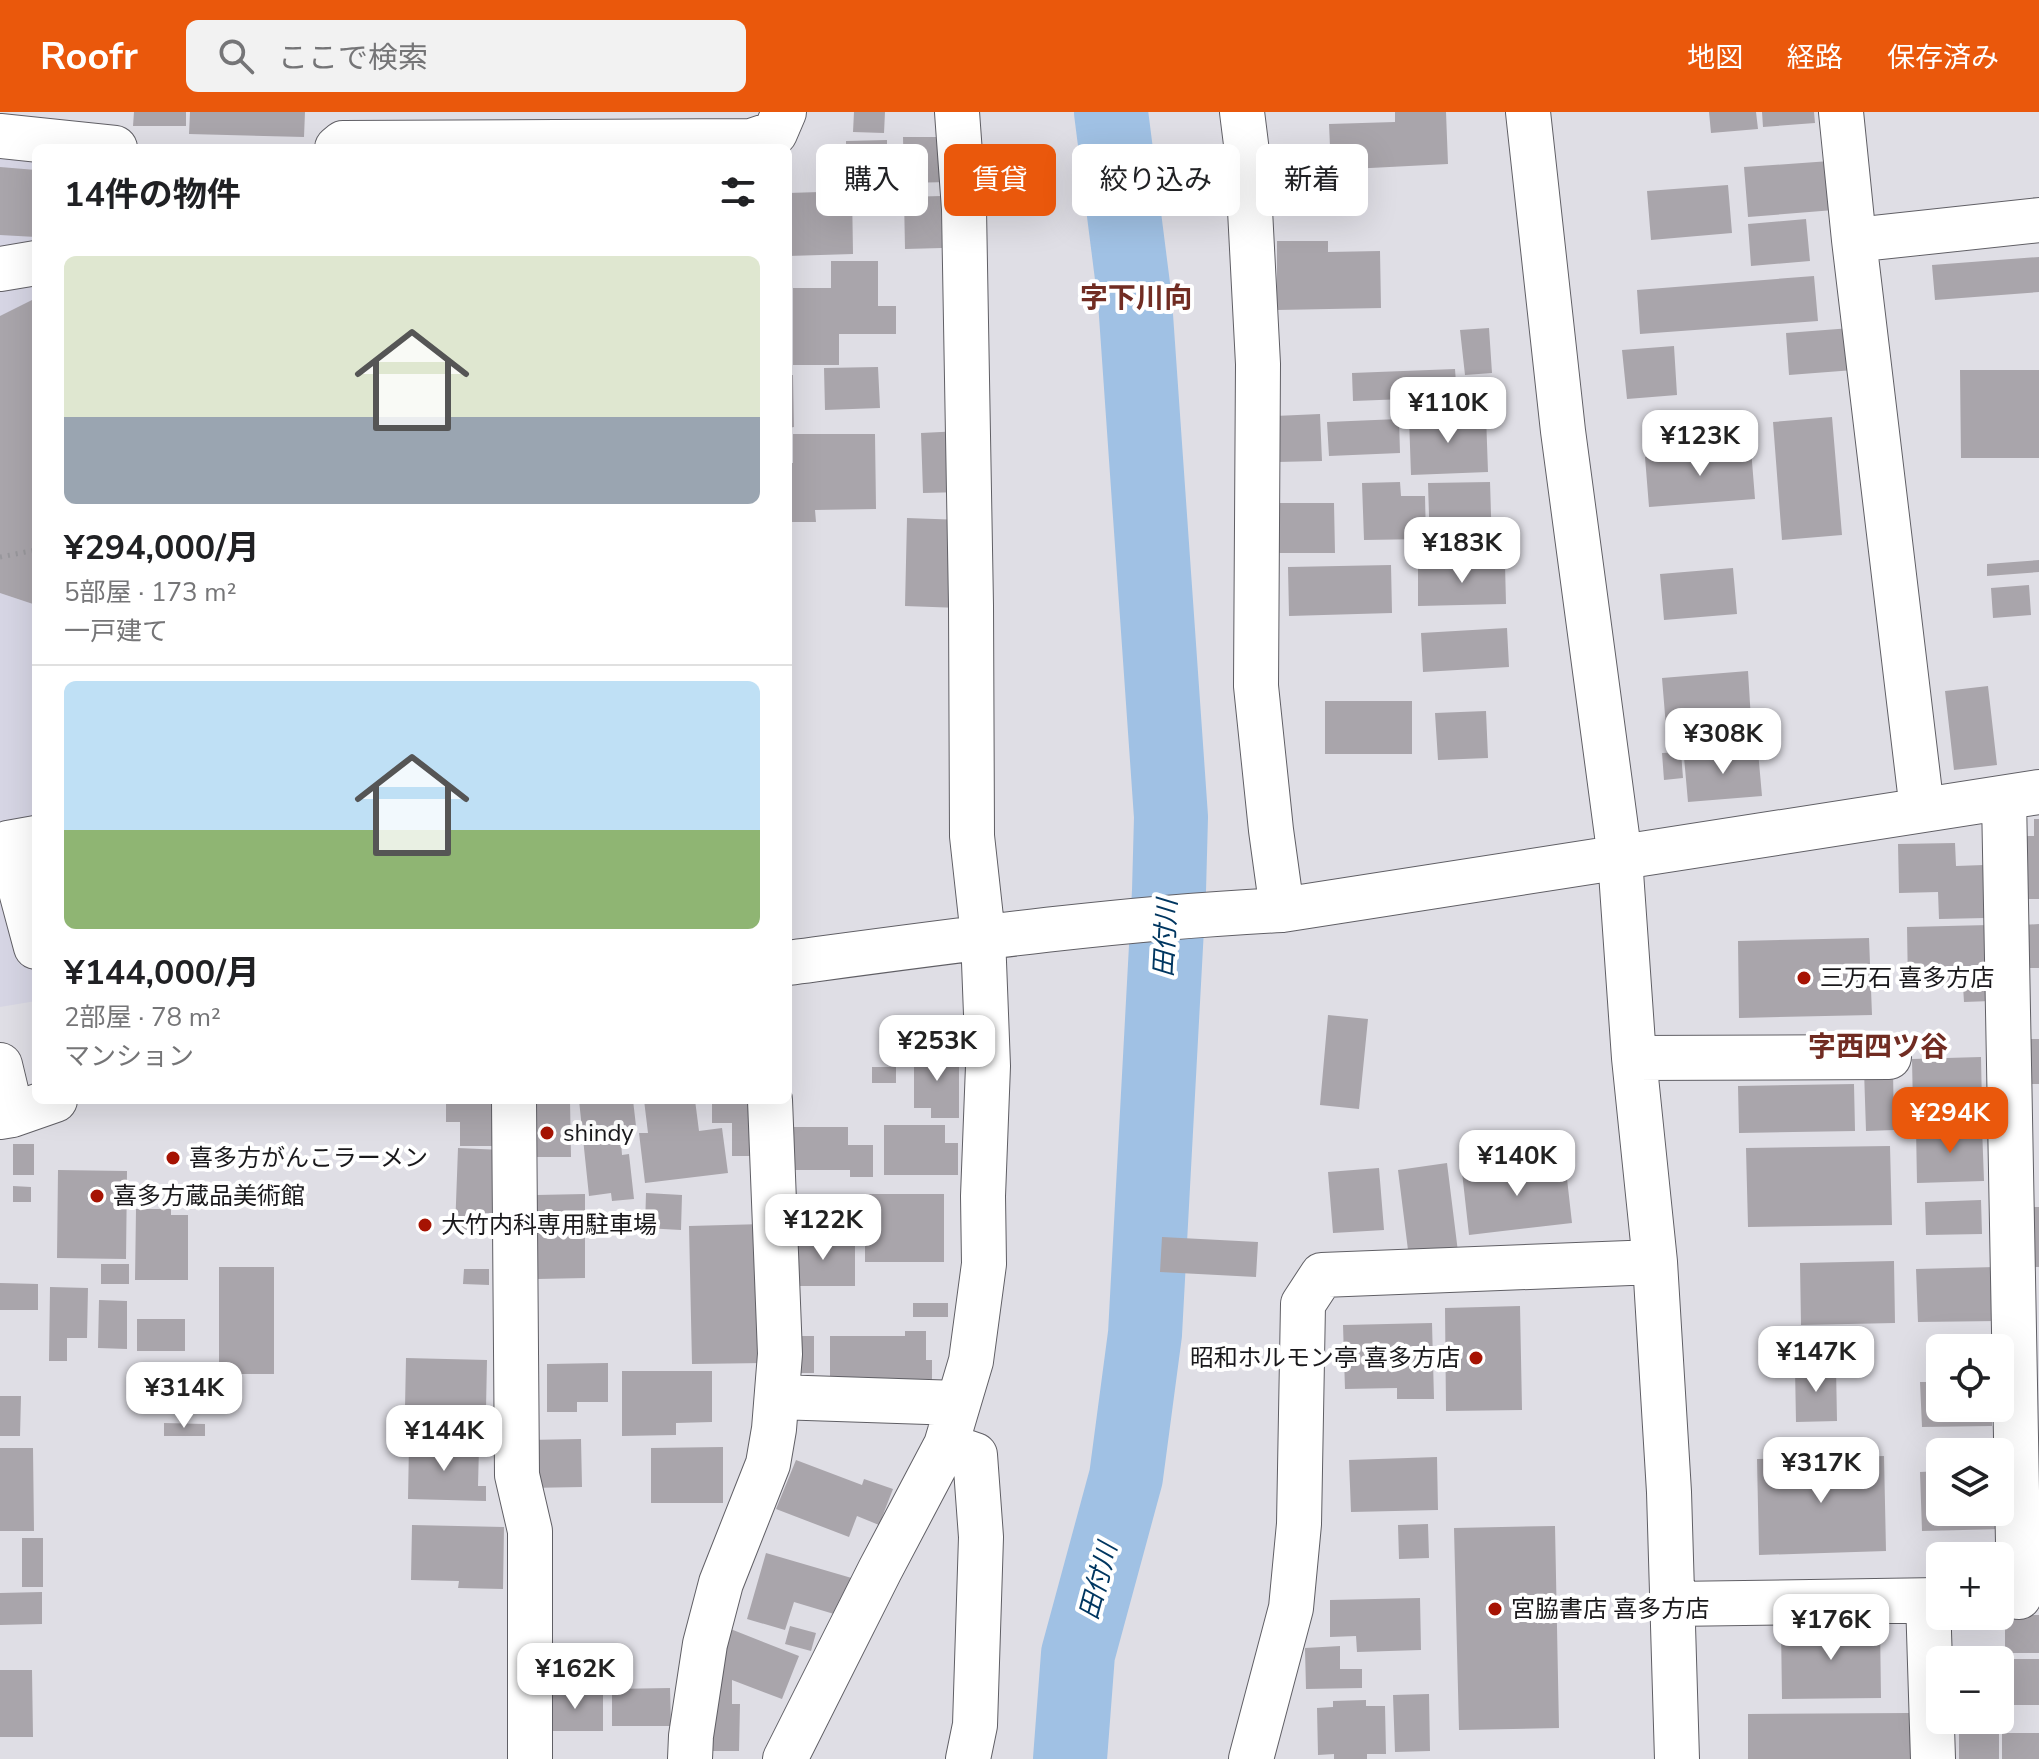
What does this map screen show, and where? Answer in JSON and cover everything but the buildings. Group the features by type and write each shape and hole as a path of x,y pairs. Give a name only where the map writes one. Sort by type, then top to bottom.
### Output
{"street":[{"path":"341,134 751,141 775,133 784,112"},
{"path":"785,1759 946,1445 971,1361 984,1264 988,1066 983,936 972,836 964,209 957,112"},
{"path":"1242,112 1247,152 1258,364 1256,686 1282,910"},
{"path":"1528,112 1563,431 1620,858 1634,1058 1655,1262 1669,1492 1677,1759"},
{"path":"1841,112 1922,810"},
{"path":"0,136 77,144"},
{"path":"1854,240 2039,220"},
{"path":"0,269 32,264"},
{"path":"792,962 983,936 1282,910 2022,795 2019,1597"},
{"path":"32,839 8,843 32,932"},
{"path":"1634,1058 1889,1057"},
{"path":"0,1065 6,1116 43,1104"},
{"path":"514,1104 517,1475 530,1531 530,1759"},
{"path":"690,1759 705,1644 721,1583 768,1464 774,1429 780,1354 770,1104"},
{"path":"1251,1759 1291,1608 1299,1524 1303,1304 1322,1275 1655,1262"},
{"path":"777,1397 958,1403"},
{"path":"946,1445 975,1455 981,1537 975,1725 968,1759"},
{"path":"1672,1604 1926,1600"},
{"path":"1933,1759 1934,1630"}],"path":[{"path":"0,557 32,551"}],"shaded area":[{"path":"0,158 32,160 32,1002 0,1007"}],"waterway":[{"name":"田付川","path":"1070,1759 1078,1654 1126,1477 1145,1334 1171,817 1135,301 1111,112"}],"place":[{"name":"三万石 喜多方店","path":"1804,978"},
{"name":"shindy","path":"547,1133"},
{"name":"喜多方がんこラーメン","path":"173,1158"},
{"name":"喜多方蔵品美術館","path":"97,1196"},
{"name":"大竹内科専用駐車場","path":"425,1225"},
{"name":"昭和ホルモン亭 喜多方店","path":"1476,1358"},
{"name":"宮脇書店 喜多方店","path":"1495,1609"}],"district":[{"name":"字下川向","path":"1136,297"},
{"name":"字西四ツ谷","path":"1878,1046"}]}
